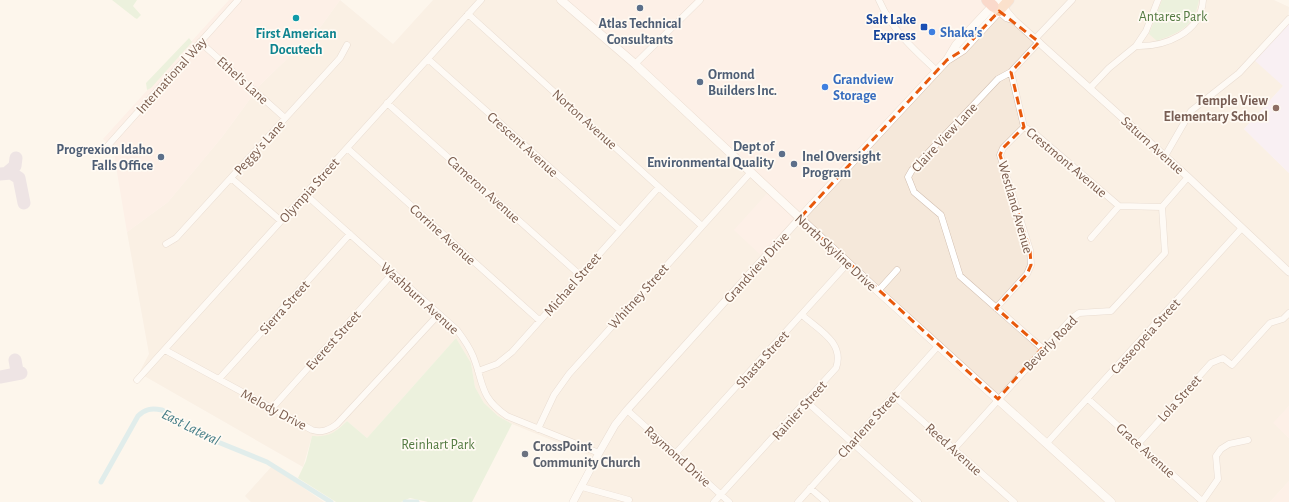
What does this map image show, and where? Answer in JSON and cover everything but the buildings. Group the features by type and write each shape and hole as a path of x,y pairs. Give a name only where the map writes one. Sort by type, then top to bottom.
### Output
{"main road":[{"name":"North Skyline Drive","path":"562,0 635,64 878,291 1111,502"},
{"name":"Grandview Drive","path":"800,218 947,60 956,44 998,3"}],"street":[{"name":"International Way","path":"103,151 238,0"},
{"name":"Olympia Street","path":"136,380 165,350 480,0"},
{"path":"635,64 700,0"},
{"path":"879,0 894,29 937,71"},
{"name":"Claire View Lane","path":"1042,348 960,276 941,215 914,192 908,177 912,170 998,79 1012,72 1072,0"},
{"path":"1090,88 1109,68 1136,46 1146,31 1158,0"},
{"path":"1136,46 1149,46 1168,42 1187,31 1198,20 1202,10 1203,0"},
{"name":"Saturn Avenue","path":"998,3 1007,18 1014,20 1090,88 1289,272"},
{"name":"Norton Avenue","path":"468,14 702,226"},
{"path":"1165,156 1191,111 1239,73 1289,19"},
{"name":"Ethel's Lane","path":"200,42 285,118"},
{"name":"Peggy's Lane","path":"166,244 176,238 231,178 340,58 347,45"},
{"name":"Crescent Avenue","path":"428,59 619,229"},
{"name":"Crestmont Avenue","path":"1012,72 1024,127 1034,132 1119,206 1162,207"},
{"name":"Cameron Avenue","path":"387,103 580,275"},
{"name":"Westland Avenue","path":"996,308 1027,274 1031,264 1030,250 1000,155 1003,148 1024,127"},
{"name":"Corrine Avenue","path":"347,148 539,320"},
{"name":"Whitney Street","path":"538,429 554,396 569,374 751,172"},
{"path":"1162,207 1188,177"},
{"path":"231,178 281,221"},
{"name":"Michael Street","path":"478,371 497,364 506,357 580,275 619,229 659,187"},
{"name":"Washburn Avenue","path":"305,194 457,330 464,339 473,356 482,388 494,405 507,416 599,453"},
{"path":"1091,238 1119,206"},
{"name":"Beverly Road","path":"954,449 1042,348 1072,318 1079,313 1111,311 1165,253 1162,207"},
{"name":"Grandview Drive","path":"573,502 615,425 800,218"},
{"name":"Casseopeia Street","path":"1047,444 1241,229"},
{"name":"Sierra Street","path":"219,379 350,234"},
{"name":"Shasta Street","path":"676,453 848,263"},
{"path":"878,291 897,270"},
{"name":"Everest Street","path":"273,408 393,273"},
{"name":"Lola Street","path":"1139,443 1211,363 1223,358 1232,366 1270,323 1283,319 1289,313"},
{"name":"Melody Drive","path":"165,350 312,430 322,431 331,428 357,404 439,314"},
{"name":"Rainier Street","path":"714,502 836,368 840,358 834,343 802,315"},
{"name":"Charlene Street","path":"798,502 939,345"},
{"name":"Reed Avenue","path":"894,396 1014,502"},
{"name":"Grace Avenue","path":"1088,399 1139,443 1202,502"},
{"path":"806,402 918,502"},
{"name":"Raymond Drive","path":"627,410 729,502"},
{"path":"1202,502 1218,479 1216,456 1221,449 1229,444 1248,440"},
{"path":"582,487 630,500"},
{"path":"810,488 826,502"}],"highlighted area":[{"path":"999,11 1039,42 1011,72 1024,127 1003,148 1000,155 1030,250 1031,265 1027,274 996,308 1042,348 998,399 800,218 947,60 963,50"}],"shaded area":[{"path":"229,0 340,0 311,40 290,56 261,84 222,137 168,202 127,232 113,148 103,139"},
{"path":"340,0 393,44 433,0 562,0 770,190 764,258 1009,0 1274,0 1289,7 1283,86 1244,129 1289,173 1289,406 1274,423 1289,438 1289,481 1270,502 572,502 596,458 512,424 498,416 484,403 475,387 471,363 456,338 367,438 347,421 333,433 324,437 312,436 303,467 139,373 149,354 127,232 168,202 222,137 261,84 290,56 311,40"},
{"path":"561,0 982,0 990,8 764,258 734,230 770,190"},
{"name":"Temple View Elementary School","path":"1289,19 1289,173 1244,129 1283,86 1253,59"},
{"path":"1289,406 1289,438 1273,423"},
{"path":"272,466 324,502 251,502 245,496"},
{"path":"1289,481 1289,502 1270,502"}],"green space":[{"path":"112,0 137,0 133,6 141,15 137,19 135,18"},
{"name":"Antares Park","path":"1162,0 1199,0 1194,17 1185,27 1173,35 1157,41 1149,34"},
{"path":"189,38 192,42 151,88 147,90 146,83"},
{"name":"Reinhart Park","path":"456,338 471,363 475,387 484,403 498,416 512,424 472,502 428,502 410,498 401,502 336,502 298,478 306,461 312,436 328,435 339,429 347,421 367,438"}],"waterway":[{"name":"East Lateral","path":"101,482 138,416 146,410 158,409 208,438 267,462 331,502"},
{"name":"East Lateral","path":"405,502 417,502"}],"taxiway":[{"path":"8,172 15,166 16,158"},
{"path":"0,174 11,173 19,178 24,203"},
{"path":"15,360 17,371 16,374"},
{"path":"0,377 21,373"}],"place":[{"name":"Atlas Technical Consultants","path":"640,8"},
{"name":"First American Docutech","path":"296,18"},
{"name":"Salt Lake Express","path":"924,27"},
{"name":"Shaka's","path":"932,32"},
{"name":"Ormond Builders Inc.","path":"700,82"},
{"name":"Grandview Storage","path":"825,87"},
{"name":"Temple View Elementary School","path":"1276,108"},
{"name":"Dept of Environmental Quality","path":"782,154"},
{"name":"Progrexion Idaho Falls Office","path":"161,157"},
{"name":"Inel Oversight Program","path":"794,164"},
{"name":"CrossPoint Community Church","path":"525,454"}]}
